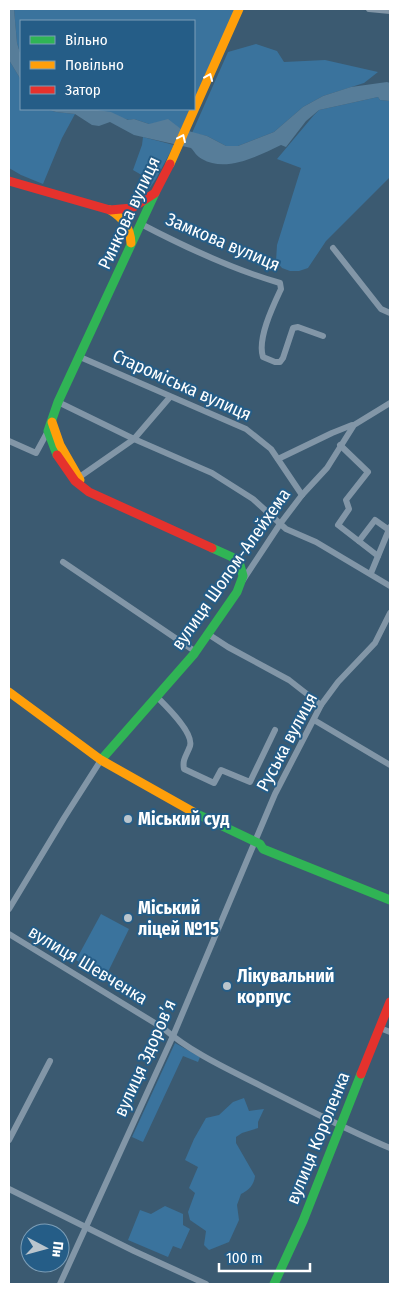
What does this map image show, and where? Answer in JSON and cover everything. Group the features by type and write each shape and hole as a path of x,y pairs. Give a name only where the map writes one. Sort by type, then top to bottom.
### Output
{"main road":[{"name":"Ринкова вулиця","path":"48,431 58,402 190,122 238,9"},
{"name":"Замкова вулиця","path":"9,181 110,210 132,208 155,194"},
{"path":"110,210 122,218 129,227 131,246"},
{"path":"51,420 60,445 84,488"},
{"path":"48,431 53,448 65,469 75,481 100,498 232,557 239,562 243,572 240,584"},
{"name":"вулиця Шолом-Алейхема","path":"102,760 132,722 157,697 196,652 240,584"},
{"path":"9,692 102,760 196,813 257,843 263,849 390,900"},
{"path":"257,843 265,843 390,893"},
{"name":"вулиця Короленка","path":"274,1284 303,1221 390,1002"}],"street":[{"path":"369,9 390,11"},
{"name":"Замкова вулиця","path":"141,224 207,256 263,278 280,282 281,288 267,323 261,348 263,357 280,362 293,328 298,327 323,336"},
{"path":"333,248 380,309 390,313"},
{"name":"Староміська вулиця","path":"80,357 246,429 271,449 302,496"},
{"path":"78,478 134,439 170,397"},
{"path":"58,402 134,439 212,473 253,499 286,529 316,542 390,586"},
{"name":"вулиця Шолом-Алейхема","path":"240,584 280,524 327,468 340,444 354,425 390,403"},
{"path":"278,460 332,433 354,425"},
{"path":"9,442 36,453 48,431"},
{"path":"340,444 368,472 346,500 349,509 338,525 378,556"},
{"path":"359,541 375,520 390,528 371,573"},
{"path":"63,562 196,652"},
{"name":"Руська вулиця","path":"257,843 276,794 321,705 338,682 375,643 390,613"},
{"path":"208,634 289,680 321,705"},
{"path":"157,697 189,735 191,744 182,762 184,769 214,783 221,770 250,782 275,730"},
{"path":"314,720 390,764"},
{"path":"9,909 64,818 102,760"},
{"name":"вулиця Здоровʼя","path":"60,1284 173,1036 257,843"},
{"name":"вулиця Шевченка","path":"9,934 163,1028 179,1042 205,1057 341,1126 390,1148"},
{"path":"380,1028 390,1032"},
{"path":"9,1140 50,1061"},
{"path":"9,1188 134,1251 206,1284"}],"shaded area":[{"path":"9,9 14,9 17,43 20,53 20,78 9,60"},
{"path":"14,9 235,9 195,98 195,20 20,20 20,53 17,43"},
{"path":"256,44 277,51 284,62 325,60 378,72 364,83 323,96 303,107 274,132 238,146 226,146 207,136 192,133 228,52"},
{"path":"9,60 20,78 20,110 49,110 75,114 62,138 43,184 9,168"},
{"path":"390,83 390,101 380,100 378,97 319,110 306,121 286,147 281,145 252,158 231,164 211,163 200,158 191,148 134,135 110,122 99,126 92,125 75,114 49,110 98,110 111,112 128,120 134,119 149,124 168,119 181,129 207,136 226,146 238,146 274,132 303,107 323,96 351,87"},
{"path":"378,97 380,100 390,101 390,177 326,241 308,268 290,271 282,268 276,261 277,245 301,168 277,159 319,110"},
{"path":"94,110 190,110 181,129 149,124 134,119 129,120"},
{"path":"143,137 174,145 147,192 140,189 145,177 133,170"},
{"path":"101,914 129,929 105,978 76,960"},
{"path":"175,1043 200,1057 198,1062 183,1056 143,1142 132,1137"},
{"path":"244,1098 249,1111 264,1109 258,1122 258,1128 236,1137 236,1143 255,1176 254,1182 251,1187 241,1194 237,1205 239,1220 229,1242 209,1250 204,1245 206,1231 190,1220 188,1212 195,1193 189,1188 198,1167 185,1160 206,1118 219,1115 233,1102"},
{"path":"165,1206 183,1214 183,1225 190,1229 181,1249 173,1246 168,1257 128,1240 140,1210 151,1214"}],"traffic: fast":[{"path":"57,455 48,431 58,402 155,193"},
{"path":"101,760 194,654 237,592 243,576 240,565 232,557 212,548"},
{"path":"195,813 260,844 263,849 390,900"},
{"path":"274,1284 303,1221 361,1074"}],"traffic: slow":[{"path":"195,108 239,9"},
{"path":"170,164 194,110"},
{"path":"110,210 119,216 125,224 131,243"},
{"path":"52,422 60,445 80,480"},
{"path":"9,692 101,760 195,813"}],"traffic: jam":[{"path":"9,181 110,210 132,208 155,193 170,164"},
{"path":"57,455 75,481 89,492 212,548"},
{"path":"361,1074 390,1002"}],"place":[{"name":"Міський суд","path":"128,819"},
{"name":"Міський ліцей №15","path":"128,918"},
{"name":"Лікувальний корпус","path":"227,986"}]}
